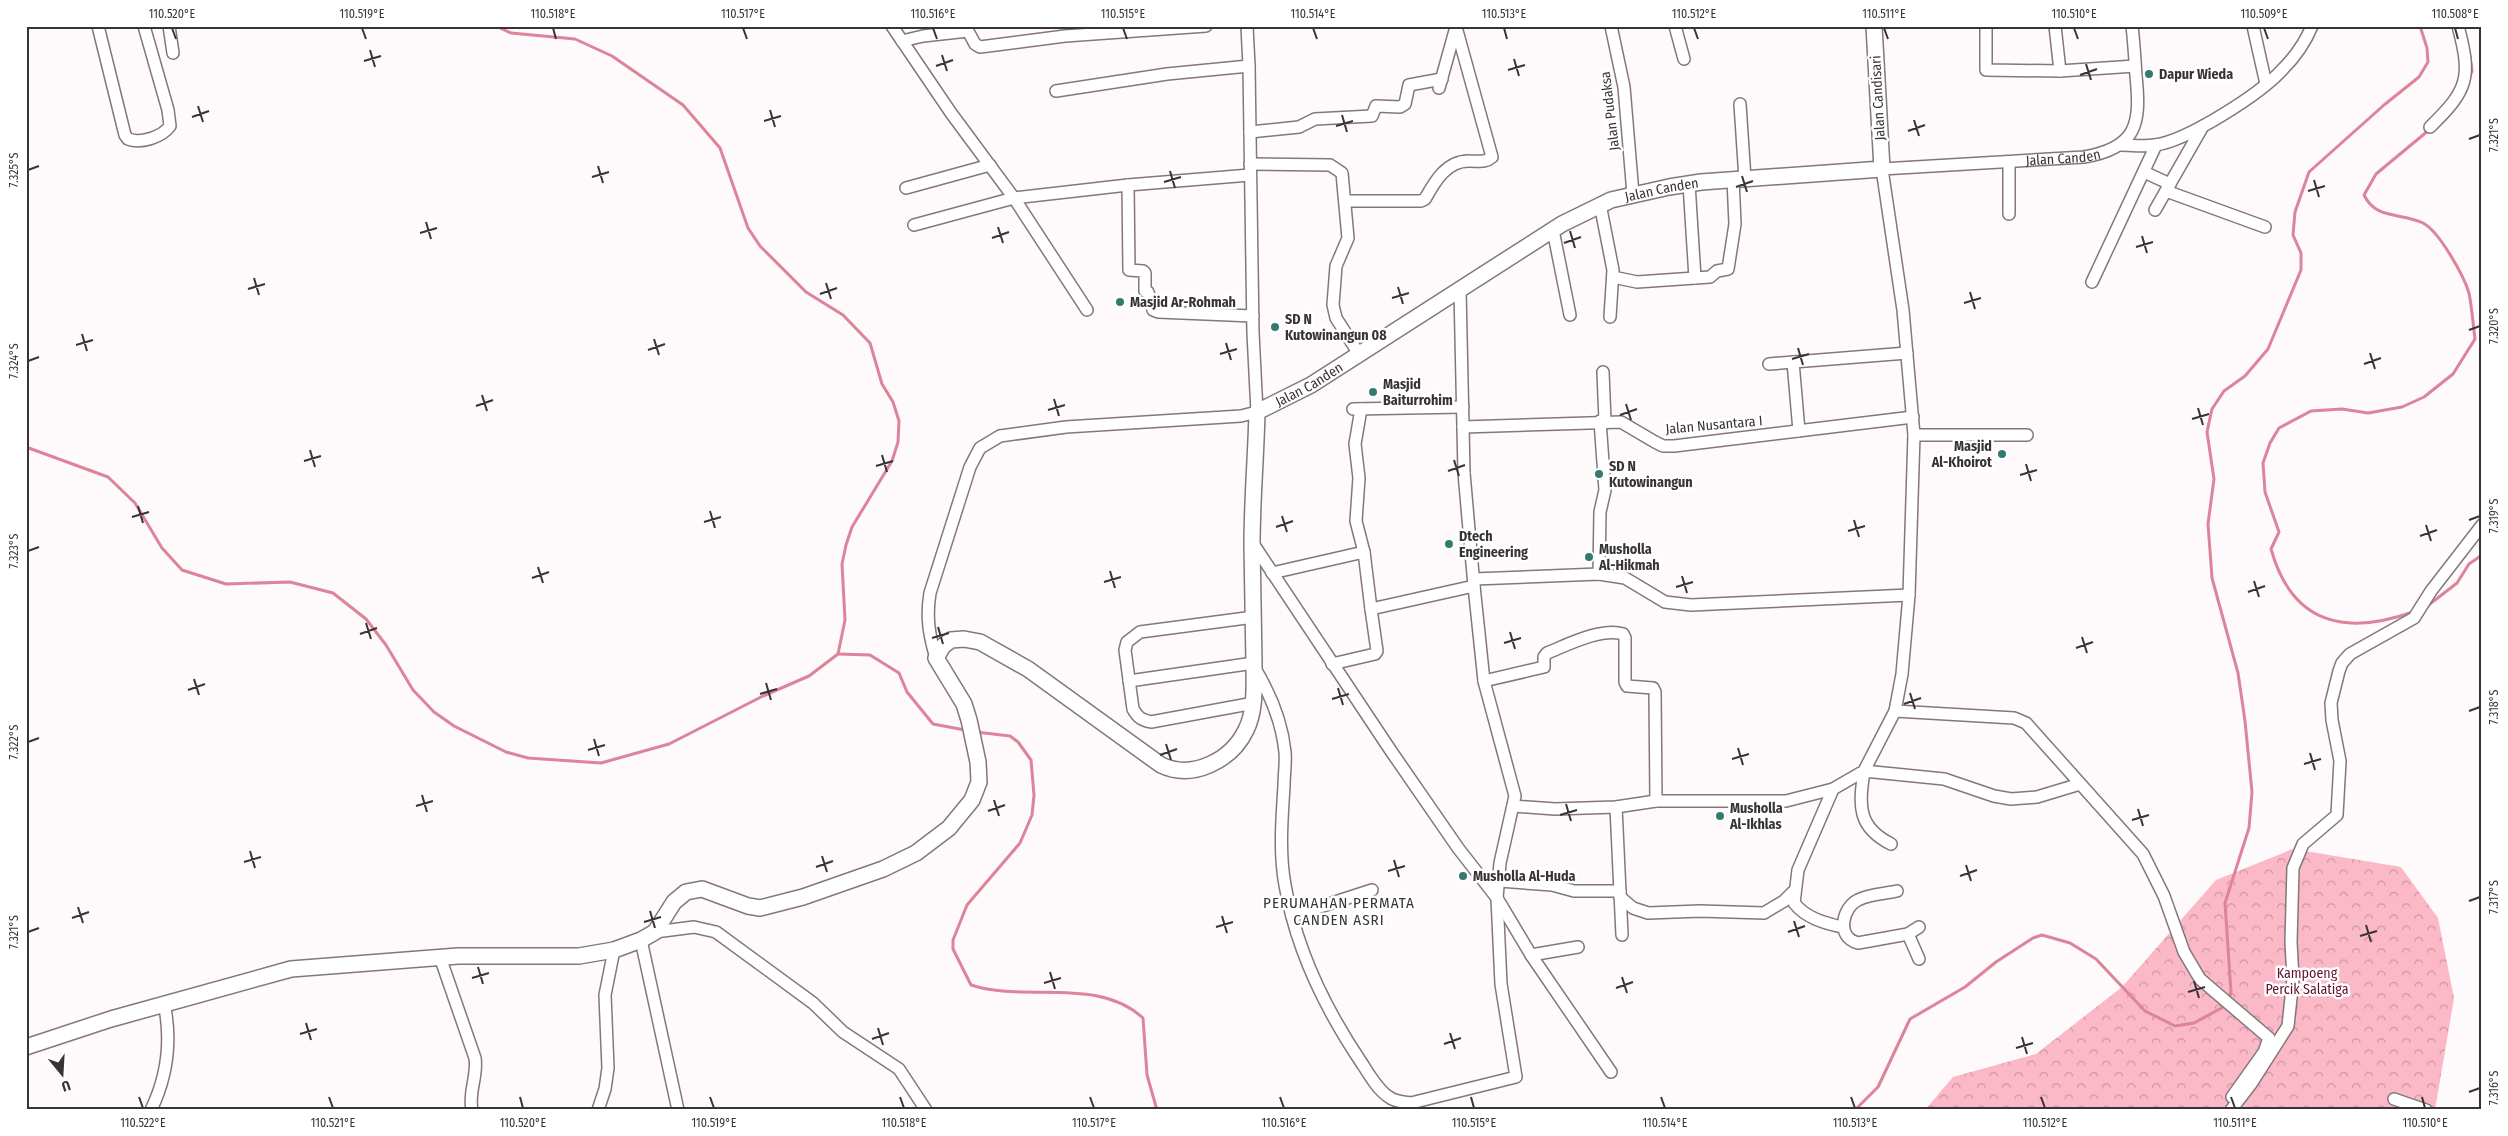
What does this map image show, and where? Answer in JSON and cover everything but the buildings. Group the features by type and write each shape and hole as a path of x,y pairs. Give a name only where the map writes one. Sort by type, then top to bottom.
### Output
{"street":[{"path":"98,26 125,135 128,140 139,141 160,135 170,126 168,110 144,26"},
{"path":"169,26 173,54"},
{"path":"892,26 951,112 1014,198 1087,310"},
{"path":"902,41 922,31 968,31 975,44 980,47 1064,31 1206,26"},
{"path":"936,658 944,646 951,640 964,639 980,642 1028,669 1161,765 1172,770 1191,771 1211,764 1230,752 1246,730 1254,703 1252,542 1257,412 1253,316 1247,26"},
{"name":"Jalan Pudaksa","path":"1611,26 1624,87 1633,194"},
{"path":"1676,26 1684,59"},
{"name":"Jalan Candisari","path":"1874,26 1882,169"},
{"path":"1986,26 1986,70 2060,71 2135,66"},
{"path":"2055,26 2060,71"},
{"path":"2121,145 2132,131 2139,109 2132,26"},
{"path":"2253,26 2266,84"},
{"path":"2121,145 2156,145 2203,126 2266,84 2296,54 2312,26"},
{"path":"2430,127 2460,93 2465,80 2466,53 2458,26"},
{"path":"1250,132 1299,127 1315,119 1372,116 1376,106 1400,107 1406,104 1409,85 1440,84 1456,27"},
{"path":"1345,201 1421,201 1425,199 1443,171 1456,162 1486,162 1492,157 1456,27"},
{"path":"1056,91 1167,74 1249,66"},
{"path":"1613,277 1638,282 1710,277 1717,272 1728,269 1736,224 1740,104"},
{"path":"2155,210 2203,126"},
{"name":"Jalan Canden","path":"1257,412 1311,385 1553,230 1600,204 1633,194 1689,184 1882,169 2084,157 2105,152 2121,145"},
{"path":"2092,282 2156,145"},
{"path":"2009,162 2009,214"},
{"path":"906,188 990,164"},
{"path":"914,225 1014,198 1250,170 1333,165 1342,176 1348,238 1336,266 1333,305 1336,318 1359,354"},
{"path":"1882,169 1903,310 1913,417 1909,595 1902,674 1895,711 1864,771 1861,801 1863,816 1874,835 1891,844"},
{"path":"2144,172 2168,187 2265,227"},
{"path":"1689,184 1695,278"},
{"path":"1128,185 1129,270 1143,271 1145,274 1145,291 1148,292 1153,310 1158,312 1253,316"},
{"path":"1600,204 1613,277 1610,317"},
{"path":"1553,230 1570,315"},
{"path":"1254,665 1266,685 1274,705 1285,754 1282,846 1284,884 1292,916 1318,983 1340,1031 1375,1083 1389,1097 1411,1103 1516,1078 1501,984 1497,898 1498,881 1515,796 1484,681 1464,473 1460,290"},
{"path":"1769,364 1907,353"},
{"path":"1793,362 1799,431"},
{"path":"1598,574 1600,512 1605,490 1603,372"},
{"path":"1332,664 1374,654 1376,651 1364,552 1356,521 1360,478 1355,444 1357,409 1463,407"},
{"path":"655,932 674,902 686,892 702,890 760,908 803,897 883,869 916,853 949,828 972,800 979,782 978,762 964,704 936,658 928,632 926,613 930,593 970,467 975,455 986,442 1000,436 1066,426 1241,416 1257,412"},
{"name":"Jalan Nusantara I","path":"1463,428 1603,421 1621,422 1663,446 1913,417"},
{"path":"1914,435 2027,435"},
{"path":"2231,1110 2251,1084 2288,1026 2293,979 2291,942 2293,868 2303,844 2337,815 2339,754 2331,712 2342,663 2350,654 2418,614 2426,600 2482,525"},
{"path":"1252,542 1332,664 1458,848 1497,898 1531,955 1611,1072"},
{"path":"1272,573 1364,552"},
{"path":"1371,609 1474,583 1598,574 1625,578 1655,598 1673,604 1909,595"},
{"path":"1254,617 1140,632 1127,642 1125,650 1133,709 1137,717 1151,722 1254,703"},
{"path":"1484,681 1544,667 1546,653 1578,641 1613,631 1622,634 1625,638 1625,682 1627,686 1654,688 1655,692 1656,801"},
{"path":"1128,681 1254,665"},
{"path":"1895,711 2014,718 2026,722 2143,854 2164,896 2184,952 2200,979 2238,1009 2269,1038 2264,1052 2224,1110"},
{"path":"1514,806 1555,809 1616,807 1656,801 1786,801 1834,789 1864,771 1944,779 1994,796 2011,799 2037,797 2080,784"},
{"path":"1834,789 1798,870 1793,892 1794,903 1800,910 1822,922 1842,927"},
{"path":"1616,807 1622,935"},
{"path":"1498,881 1552,885 1574,891 1620,894 1633,908 1648,913 1700,911 1764,913 1784,901 1793,892"},
{"path":"1292,916 1372,890"},
{"path":"1896,891 1857,900 1851,905 1842,927 1846,936 1858,943 1908,934 1919,927"},
{"path":"26,1047 164,1003 291,969 440,957 579,956 614,950 641,940 655,932 694,927 716,932 813,1003 843,1032 876,1056 900,1069 926,1110"},
{"path":"1908,934 1919,959"},
{"path":"641,940 678,1110"},
{"path":"1531,955 1578,947"},
{"path":"598,1110 605,1089 608,1068 605,995 614,950"},
{"path":"440,957 475,1058 476,1074 471,1096 472,1110"},
{"path":"151,1110 160,1091 167,1062 169,1038 164,1003"},
{"path":"2394,1099 2426,1110"}],"green space":[{"name":"Kampoeng Percik Salatiga","path":"2293,849 2401,867 2438,918 2454,998 2435,1110 1925,1110 1953,1077 2036,1054 2122,987 2216,880"}],"waterway":[{"path":"26,447 108,477 135,503 162,548 182,570 226,584 290,582 333,593 366,619 386,645 413,690 434,712 454,726 506,752 528,758 601,763 669,744 763,696 809,676 838,654 845,620 842,564 846,545 852,527 892,461 898,442 899,421 893,402 882,384 870,343 843,315 806,292 760,246 748,228 720,148 683,105 612,56 575,39 511,33 496,26"},
{"path":"2229,999 2231,992 2225,903 2249,828 2252,792 2238,673 2212,578 2208,524 2214,479 2207,432 2212,409 2224,391 2245,376 2268,349 2301,270 2301,253 2293,235 2295,212 2309,172 2384,105 2419,77 2428,62 2427,48 2420,26"},
{"path":"2469,79 2472,71 2470,56"},
{"path":"2413,612 2365,623 2344,622 2324,618 2307,608 2292,594 2280,574 2271,549 2279,532 2265,492 2263,463 2270,443 2279,428 2311,411 2342,409 2368,413 2402,407 2424,397 2453,374 2475,339 2469,293 2456,265 2443,244 2423,223 2382,212 2369,203 2364,195 2376,174 2429,130"},
{"path":"2426,607 2457,583 2469,564 2482,555"},
{"path":"838,654 870,655 899,673 907,692 933,724 965,730"},
{"path":"976,732 1010,736 1018,742 1031,760 1034,795 1032,815 1020,843 967,905 953,940 953,949 971,985 992,990 1061,992 1105,998 1125,1005 1143,1018 1147,1075 1157,1110"},
{"path":"1855,1110 1878,1087 1910,1019 1965,987 1996,962 2033,938 2042,935 2070,943 2096,959 2145,1011 2175,1026 2194,1023 2227,1005"}],"place":[{"name":"Dapur Wieda","path":"2149,74"},
{"name":"Masjid Ar-Rohmah","path":"1120,302"},
{"name":"SD N Kutowinangun 08","path":"1275,327"},
{"name":"Masjid Baiturrohim","path":"1373,392"},
{"name":"Masjid Al-Khoirot","path":"2002,454"},
{"name":"SD N Kutowinangun","path":"1599,474"},
{"name":"Dtech Engineering","path":"1449,544"},
{"name":"Musholla Al-Hikmah","path":"1589,557"},
{"name":"Musholla Al-Ikhlas","path":"1720,816"},
{"name":"Musholla Al-Huda","path":"1463,876"}],"district":[{"name":"PERUMAHAN PERMATA CANDEN ASRI","path":"1339,912"}]}
